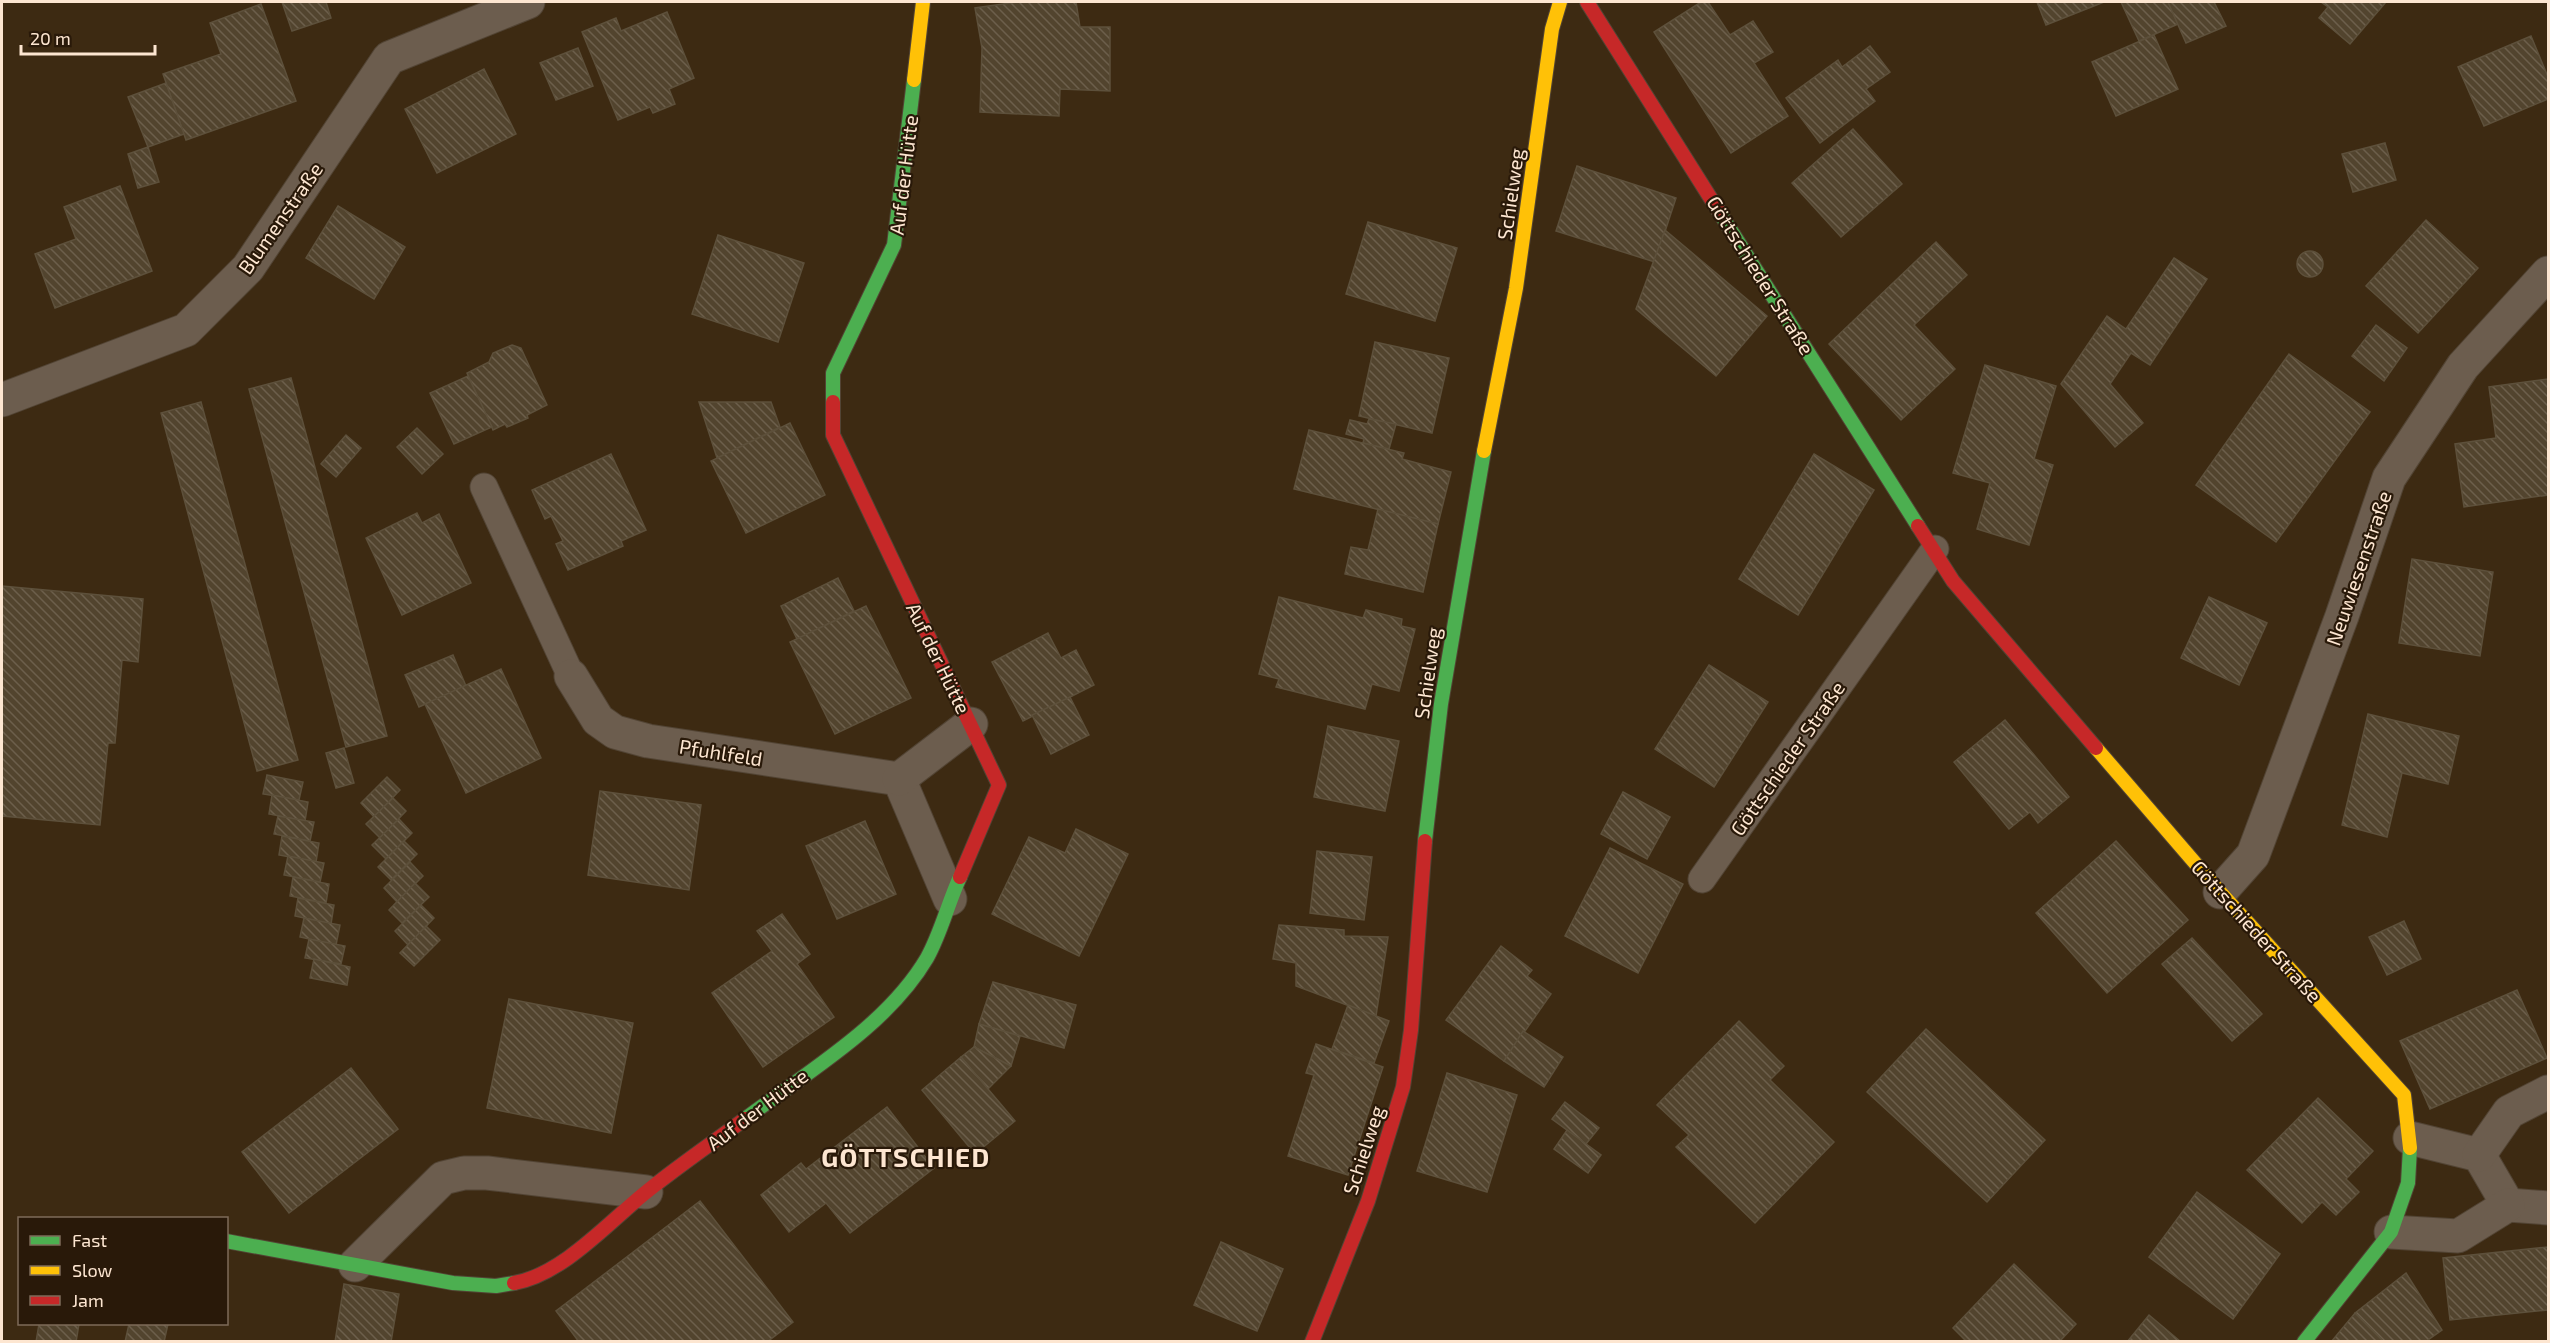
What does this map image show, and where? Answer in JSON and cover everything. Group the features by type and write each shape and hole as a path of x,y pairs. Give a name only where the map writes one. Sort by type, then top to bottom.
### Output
{"street":[{"name":"Blumenstraße","path":"2,400 186,330 248,268 389,58 528,2"},
{"name":"Auf der Hütte","path":"228,1241 453,1283 496,1286 527,1281 566,1259 645,1192 872,1024 904,992 927,956 999,785 832,435 832,373 894,245 924,2"},
{"name":"Schielweg","path":"1312,1341 1368,1201 1403,1087 1412,1030 1425,844 1443,693 1473,507 1516,288 1552,29 1560,2"},
{"name":"Göttschieder Straße","path":"1587,2 1935,549 1953,581 2220,892 2404,1095 2410,1138 2408,1184 2391,1232 2304,1341"},
{"name":"Neuwiesenstraße","path":"2220,892 2253,855 2338,627 2389,478 2463,366 2548,273"},
{"name":"Pfuhlfeld","path":"571,676 598,720 615,732 648,741 899,779"},
{"path":"950,899 899,779 971,724"},
{"path":"2479,1155 2509,1112 2548,1092"},
{"path":"2410,1138 2479,1155 2508,1205"},
{"path":"355,1265 443,1178 464,1173 487,1173 645,1192"},
{"path":"2391,1232 2458,1236 2508,1205 2548,1208"}],"lane":[{"path":"484,487 571,676"},
{"name":"Göttschieder Straße","path":"1702,879 1935,549"}],"building":[{"path":"282,2 326,2 331,18 292,31"},
{"path":"1017,2 1076,2 1080,27 1110,27 1110,91 1060,89 1059,116 980,112 982,48 975,8"},
{"path":"1701,2 1708,2 1730,35 1753,21 1773,52 1754,63 1788,116 1731,153 1654,32"},
{"path":"2037,2 2104,2 2046,25"},
{"path":"2121,2 2168,2 2178,24 2139,41"},
{"path":"2168,2 2214,2 2226,26 2186,43"},
{"path":"2321,2 2386,2 2350,44 2319,18 2328,7"},
{"path":"261,4 296,101 186,140 163,74 221,54 210,23"},
{"path":"667,12 694,78 669,89 675,104 653,113 650,107 618,120 582,32 616,18 621,31"},
{"path":"2154,35 2178,89 2116,116 2092,62"},
{"path":"2531,36 2548,77 2548,99 2484,126 2458,67"},
{"path":"1870,46 1890,72 1866,89 1875,101 1820,143 1786,98 1838,60 1842,67"},
{"path":"578,48 593,86 556,100 540,63"},
{"path":"484,69 516,134 437,173 405,109"},
{"path":"166,83 184,134 148,147 128,97"},
{"path":"1853,129 1902,184 1841,237 1792,183"},
{"path":"2385,143 2396,180 2353,192 2342,154"},
{"path":"148,147 159,182 138,188 128,154"},
{"path":"1577,166 1676,198 1655,262 1556,231"},
{"path":"120,186 152,271 55,308 35,254 76,239 64,207"},
{"path":"338,206 405,247 374,299 306,258"},
{"path":"2426,220 2478,268 2418,333 2366,286"},
{"path":"1368,222 1457,248 1435,321 1346,294"},
{"path":"1665,230 1767,316 1716,376 1636,309"},
{"path":"718,235 804,263 778,342 692,314"},
{"path":"1936,242 1967,275 1914,325 1955,369 1901,420 1829,344"},
{"path":"2310,251 2319,255 2323,264 2319,273 2310,277 2301,273 2297,264 2301,255"},
{"path":"2174,258 2207,279 2150,365 2131,353 2110,384 2143,423 2115,447 2061,384 2107,316 2126,329"},
{"path":"2376,325 2407,348 2384,381 2352,356"},
{"path":"1375,342 1449,358 1432,433 1359,416"},
{"path":"512,345 521,348 547,405 527,415 528,418 493,430 467,373 489,362 493,353"},
{"path":"2289,354 2370,412 2276,542 2196,485"},
{"path":"1985,365 2056,386 2034,459 2053,465 2029,545 1977,529 1990,483 1953,473"},
{"path":"468,376 492,427 454,444 430,393"},
{"path":"291,378 387,736 346,747 249,389"},
{"path":"2548,379 2548,495 2464,507 2455,444 2496,438 2489,387"},
{"path":"201,402 298,760 257,771 161,413"},
{"path":"699,402 771,402 780,427 717,458"},
{"path":"1369,419 1396,424 1389,449 1363,443 1364,439 1346,434 1350,420 1367,424"},
{"path":"790,423 825,495 746,533 711,461"},
{"path":"417,428 443,454 422,474 397,447"},
{"path":"1309,430 1404,453 1402,459 1451,472 1438,524 1294,489"},
{"path":"346,435 361,448 336,477 321,464"},
{"path":"611,454 646,530 621,541 623,546 568,570 556,544 563,541 551,516 545,519 532,490"},
{"path":"1814,454 1874,490 1798,615 1739,579"},
{"path":"1378,509 1438,524 1423,592 1345,574 1351,547 1368,550"},
{"path":"417,513 422,523 439,514 471,583 402,615 366,538"},
{"path":"2412,559 2493,572 2480,656 2399,643"},
{"path":"838,578 854,611 797,639 781,606"},
{"path":"2,586 143,599 138,662 122,660 115,743 108,743 100,825 2,816"},
{"path":"1279,597 1363,618 1366,610 1402,619 1401,626 1415,629 1399,691 1372,684 1365,709 1276,687 1279,679 1259,674"},
{"path":"2209,597 2267,623 2239,685 2181,658"},
{"path":"866,606 911,698 835,734 790,642"},
{"path":"1048,633 1061,658 1076,650 1094,685 1023,721 992,662"},
{"path":"453,655 466,686 419,707 405,675"},
{"path":"1709,665 1768,702 1714,787 1655,749"},
{"path":"501,669 541,758 466,793 425,704"},
{"path":"1070,697 1089,735 1051,754 1032,715"},
{"path":"2368,714 2459,736 2448,784 2402,773 2387,837 2342,825"},
{"path":"2005,720 2069,797 2038,823 2030,812 2009,829 1954,762"},
{"path":"1328,726 1399,741 1385,811 1314,797"},
{"path":"344,748 354,783 336,788 326,753"},
{"path":"267,775 303,782 299,800 263,794"},
{"path":"387,777 400,790 374,817 361,803"},
{"path":"600,791 701,805 689,890 588,875"},
{"path":"1623,792 1670,817 1647,859 1601,834"},
{"path":"272,795 308,802 305,821 269,814"},
{"path":"393,798 406,811 380,838 366,824"},
{"path":"278,816 314,822 310,841 274,834"},
{"path":"399,819 412,833 386,859 372,845"},
{"path":"865,821 896,894 837,919 806,846"},
{"path":"1076,829 1128,854 1079,956 992,914 1029,837 1065,853"},
{"path":"282,836 319,843 316,862 279,855"},
{"path":"404,841 417,854 391,880 378,867"},
{"path":"2116,841 2188,920 2107,993 2036,913"},
{"path":"1610,848 1683,884 1638,973 1565,936"},
{"path":"1317,851 1372,857 1364,920 1310,913"},
{"path":"288,856 324,863 320,882 284,875"},
{"path":"410,862 423,876 397,902 384,888"},
{"path":"293,877 329,884 326,903 290,896"},
{"path":"415,883 429,897 402,923 389,910"},
{"path":"298,898 334,905 331,924 295,916"},
{"path":"421,905 434,918 408,945 395,931"},
{"path":"782,914 810,954 797,964 834,1017 763,1067 712,993 772,951 757,931"},
{"path":"304,918 340,925 336,945 300,937"},
{"path":"2404,921 2421,959 2387,975 2369,937"},
{"path":"1279,925 1344,930 1344,936 1388,937 1376,1016 1296,986 1296,963 1273,959"},
{"path":"426,926 440,940 414,966 400,953"},
{"path":"2192,938 2262,1014 2232,1041 2162,964"},
{"path":"309,939 345,946 341,964 305,958"},
{"path":"1501,946 1532,970 1527,976 1551,994 1504,1061 1446,1020"},
{"path":"314,959 350,967 347,985 310,978"},
{"path":"993,982 1076,1005 1064,1048 979,1024"},
{"path":"2517,990 2547,1058 2430,1109 2400,1041"},
{"path":"509,999 633,1023 611,1133 487,1108"},
{"path":"1348,1005 1389,1021 1374,1063 1332,1049"},
{"path":"1739,1021 1784,1066 1770,1080 1834,1142 1755,1223 1676,1147 1689,1135 1657,1105"},
{"path":"979,1024 1020,1036 1011,1066 974,1047"},
{"path":"1926,1029 2045,1140 1987,1202 1867,1092"},
{"path":"1523,1031 1563,1057 1544,1087 1504,1061"},
{"path":"1316,1044 1383,1067 1348,1175 1288,1156 1314,1075 1306,1073"},
{"path":"974,1047 1011,1066 988,1089 961,1057"},
{"path":"961,1057 1015,1121 975,1154 922,1090"},
{"path":"351,1068 398,1129 289,1213 242,1152"},
{"path":"1447,1073 1517,1095 1487,1192 1417,1171"},
{"path":"2318,1098 2373,1151 2346,1179 2359,1192 2336,1215 2322,1202 2302,1223 2247,1170"},
{"path":"1565,1102 1599,1128 1586,1144 1552,1119"},
{"path":"887,1107 934,1168 850,1233 826,1203 789,1232 761,1195 801,1163 806,1169"},
{"path":"1567,1130 1601,1155 1588,1173 1554,1149"},
{"path":"2197,1192 2280,1254 2233,1319 2149,1257"},
{"path":"700,1201 793,1322 767,1342 579,1342 556,1311"},
{"path":"1221,1242 1283,1269 1257,1331 1194,1305"},
{"path":"2548,1247 2548,1310 2450,1320 2443,1258"},
{"path":"2014,1264 2076,1324 2059,1342 1967,1342 1953,1328"},
{"path":"2406,1273 2442,1330 2425,1342 2384,1342 2355,1313"},
{"path":"344,1284 399,1294 391,1342 335,1342"},
{"path":"2355,1313 2384,1342 2331,1342"},
{"path":"2149,1315 2181,1342 2127,1342"},
{"path":"39,1325 79,1325 76,1342 36,1342"},
{"path":"129,1325 168,1325 164,1342 125,1342"}],"traffic: fast":[{"path":"833,402 833,373 894,245 914,80"},
{"path":"1718,210 1918,526"},
{"path":"1425,841 1441,704 1484,451"},
{"path":"745,1119 844,1046 868,1026 910,983 927,958 960,877"},
{"path":"2304,1342 2391,1232 2408,1183 2410,1148"},
{"path":"228,1241 453,1283 496,1286 514,1283"}],"traffic: slow":[{"path":"914,80 923,2"},
{"path":"1484,451 1516,288 1552,29 1560,2"},
{"path":"2096,748 2220,892 2404,1095 2410,1148"}],"traffic: jam":[{"path":"1587,2 1718,210"},
{"path":"833,402 833,435 999,785 960,877"},
{"path":"1918,526 1953,581 2096,748"},
{"path":"1312,1342 1368,1201 1403,1087 1411,1030 1425,841"},
{"path":"514,1283 550,1270 567,1259 657,1183 745,1119"}],"district":[{"name":"GÖTTSCHIED","path":"906,1156"}]}
